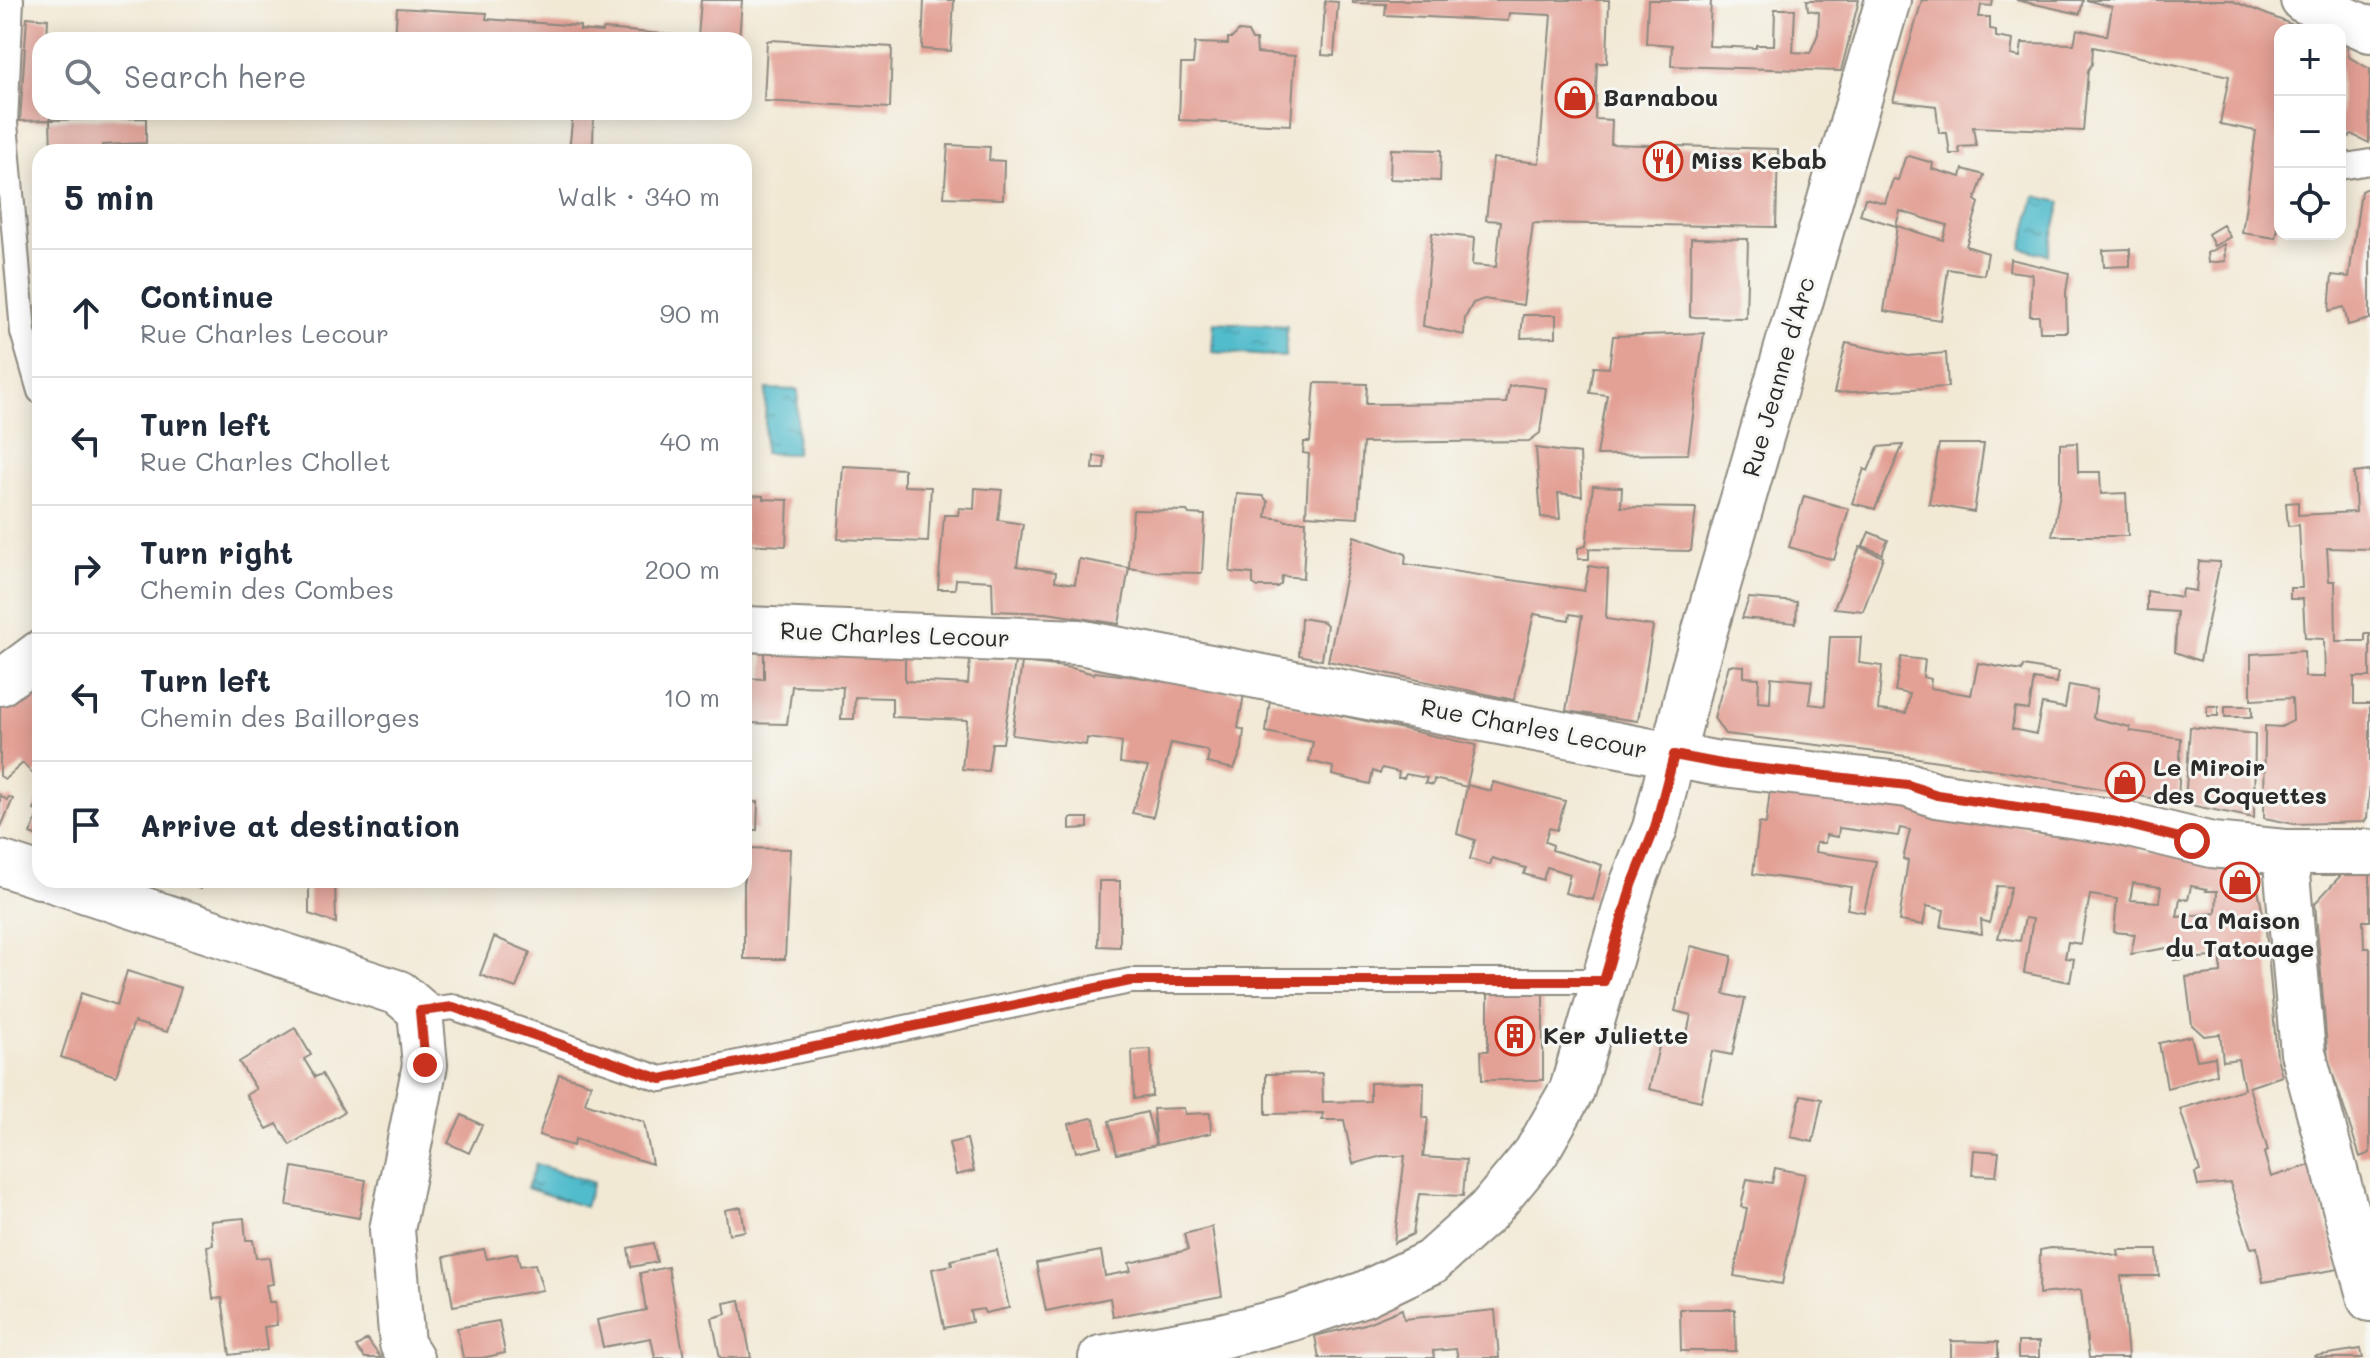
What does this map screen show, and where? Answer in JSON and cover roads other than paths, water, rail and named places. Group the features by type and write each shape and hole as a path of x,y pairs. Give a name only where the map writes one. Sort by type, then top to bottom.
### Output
{"street":[{"name":"Rue Jeanne d'Arc","path":"1101,1358 1213,1338 1290,1319 1364,1294 1431,1262 1488,1211 1536,1153 1572,1090 1632,885 1655,828 1692,675 1888,0"},
{"path":"2303,0 2370,30"},
{"name":"Rue Charles Lecour","path":"752,629 1079,642 1727,765 1908,785 1937,795 2117,822 2202,843 2285,852 2370,852"},
{"path":"0,683 32,659"},
{"path":"2285,852 2303,1053 2356,1191 2370,1299"},
{"path":"0,863 32,873"},
{"path":"77,888 399,993 420,1011 425,1065 392,1230 402,1344 411,1358"}],"lane":[{"path":"11,0 5,123 23,332 32,363"},
{"path":"2346,166 2370,162"},
{"path":"420,1011 453,1007 661,1079 1130,981 1604,981"}],"water":[{"path":"2035,196 2061,202 2048,255 2022,248"},
{"path":"1214,322 1287,326 1285,357 1212,352"},
{"path":"766,389 798,390 796,454 764,453"},
{"path":"536,1164 593,1183 585,1207 527,1188"}],"place":[{"name":"Barnabou","path":"1575,98"},
{"name":"Miss Kebab","path":"1663,161"},
{"name":"Le Miroir des Coquettes","path":"2125,782"},
{"name":"La Maison du Tatouage","path":"2240,882"},
{"name":"Ker Juliette","path":"1515,1036"}]}
